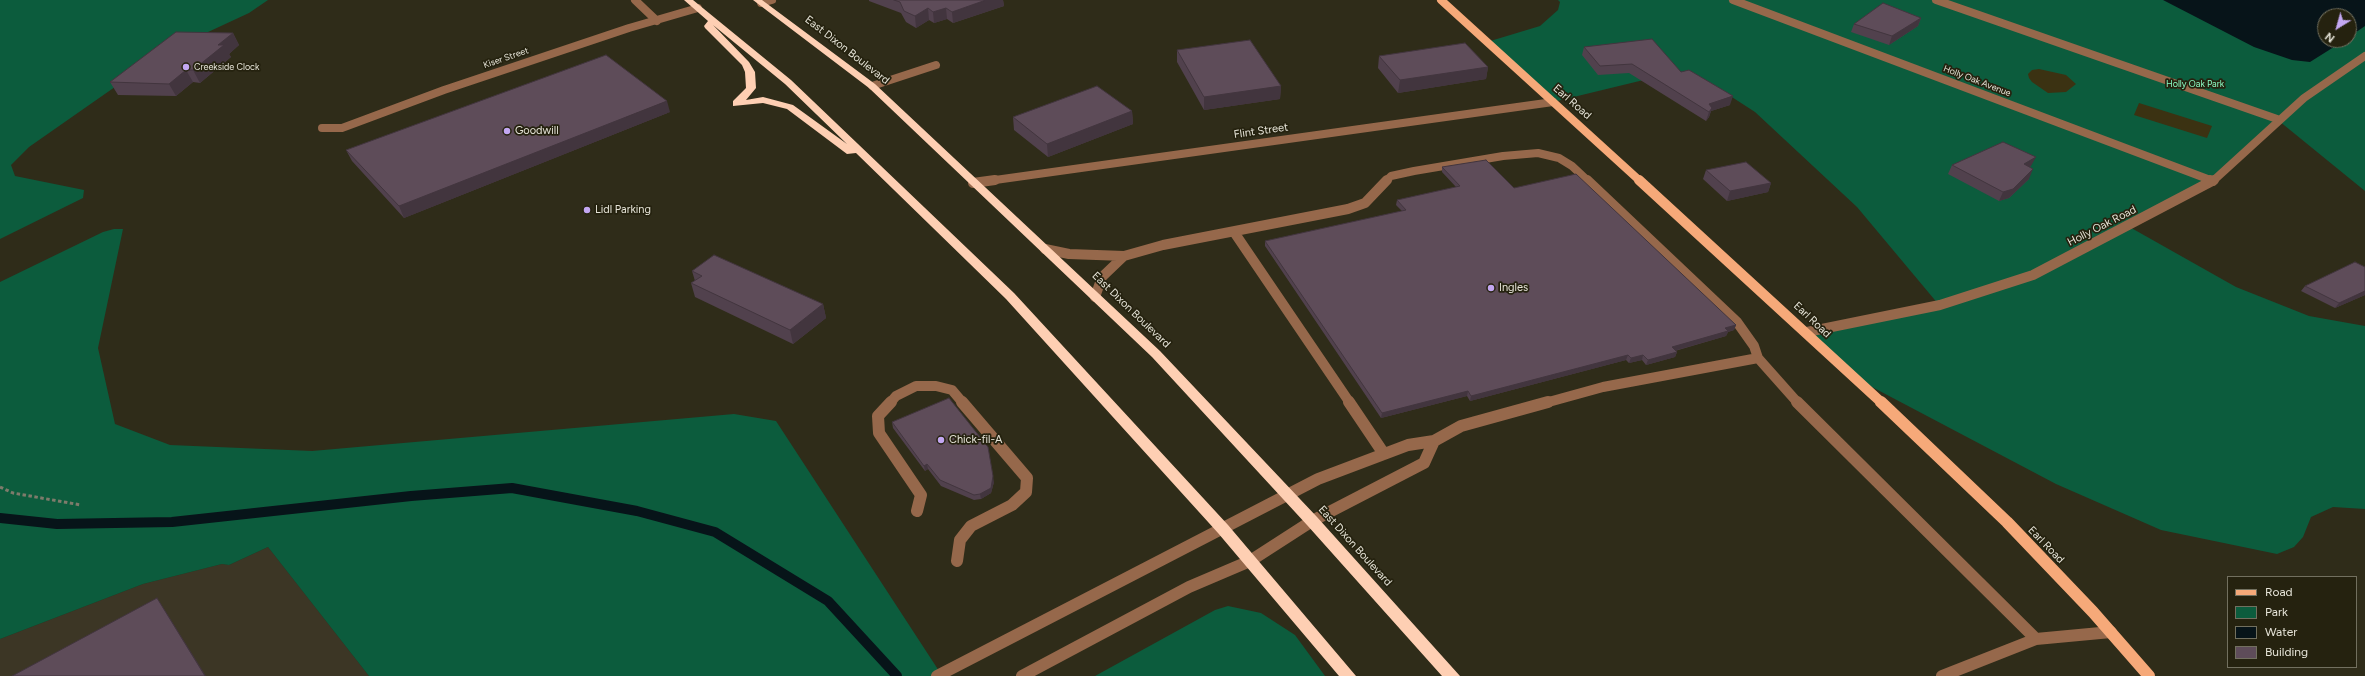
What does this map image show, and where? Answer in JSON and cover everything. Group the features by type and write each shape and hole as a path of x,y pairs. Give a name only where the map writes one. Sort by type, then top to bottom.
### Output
{"highway":[{"path":"688,0 788,82 1010,296 1223,530 1348,676"},
{"name":"East Dixon Boulevard","path":"759,2 872,86 973,183 1156,354 1312,521 1452,676"},
{"path":"713,20 708,26 746,64 750,72 751,88 736,104 763,100 790,107 892,183"}],"main road":[{"name":"Earl Road","path":"1441,0 1807,332 2007,522 2111,632 2149,676"}],"street":[{"path":"634,0 657,21"},
{"path":"759,2 772,0"},
{"name":"Holly Oak Avenue","path":"1733,0 2213,181"},
{"path":"1936,0 2280,120"},
{"name":"Kiser Street","path":"322,128 342,128 444,90 629,28 698,8"},
{"name":"Holly Oak Road","path":"1807,332 1940,305 2033,275 2213,181 2304,98 2365,56"},
{"path":"872,86 936,64"},
{"name":"Flint Street","path":"973,183 1553,102"},
{"path":"1045,249 1069,254 1124,256 1163,245 1348,209 1365,203 1391,176 1503,156 1538,153 1559,158 1572,166 1737,322 1754,346 1758,358 1796,401 2036,639"},
{"path":"1234,232 1384,454"},
{"path":"1096,297 1102,277 1124,256"},
{"path":"937,676 1223,530 1287,494 1318,479 1408,445 1434,441 1461,426 1603,387 1758,358"},
{"path":"917,511 921,495 879,433 878,416 896,396 916,386 936,386 952,390 1027,478 1026,492 1012,504 971,526 960,540 957,560"},
{"path":"1022,676 1189,587 1250,561 1312,521 1424,463 1434,441"},
{"path":"1942,676 2036,639 2111,632"}],"path":[{"path":"0,487 13,493 81,505"}],"shaded area":[{"path":"268,547 369,676 0,676 0,639 143,584 222,564 229,565"}],"green space":[{"path":"0,0 268,0 249,13 165,52 29,147 11,165 15,176 84,190 83,198 0,239"},
{"name":"Holly Oak Park","path":"1558,0 2365,0 2365,191 2279,121 2224,173 2126,225 2236,287 2309,316 2365,326 2365,509 2333,507 2311,517 2303,537 2294,547 2277,554 2161,530 2056,484 1855,378 1807,331 1939,305 1857,207 1755,112 1721,90 1656,77 1553,102 1487,42 1540,26 1558,10 1560,2"},
{"path":"114,229 123,229 98,348 115,424 170,445 312,451 734,414 776,421 941,674 937,676 369,676 268,547 229,565 222,564 143,584 0,639 0,282 103,232"},
{"path":"1228,606 1261,613 1295,635 1325,676 1095,676 1215,610"}],"sand":[{"path":"2039,69 2066,75 2076,84 2066,92 2048,93 2032,82 2029,78 2028,74 2032,70"},
{"path":"2139,103 2212,126 2207,138 2134,115"}],"water":[{"path":"2163,0 2365,0 2365,26 2357,32 2357,8 2317,8 2317,48 2332,48 2310,62 2292,60 2254,47"}],"building":[{"path":"894,0 986,0 952,12 946,8 933,12 928,8 915,16 904,11 900,2"},
{"path":"1883,3 1921,18 1892,36 1854,24"},
{"path":"176,32 233,33 218,45 224,45 193,70 186,70 169,84 110,82"},
{"path":"1652,39 1681,72 1689,70 1733,96 1709,104 1712,108 1709,112 1632,64 1600,66 1584,47"},
{"path":"1250,40 1281,86 1204,97 1177,50"},
{"path":"1465,43 1488,67 1400,80 1379,56"},
{"name":"Goodwill","path":"606,55 667,101 399,206 346,150"},
{"path":"1097,86 1132,111 1047,144 1013,117"},
{"path":"2003,142 2036,157 2024,164 2033,169 2013,189 2003,192 1952,165"},
{"name":"Ingles","path":"1486,160 1514,188 1576,174 1736,325 1725,328 1728,331 1672,347 1677,352 1648,360 1643,355 1631,358 1628,355 1471,396 1468,391 1382,413 1265,241 1406,210 1397,200 1460,186 1442,167"},
{"path":"1746,162 1771,183 1730,191 1706,170"},
{"path":"714,255 823,304 790,330 691,283 702,276 692,271"},
{"path":"2355,262 2365,267 2365,291 2339,303 2305,286"},
{"name":"Chick-fil-A","path":"949,398 988,447 993,476 991,488 980,494 974,495 940,480 927,464 924,466 892,422"},
{"path":"157,598 205,676 12,676"}],"waterway":[{"path":"0,518 57,524 172,522 411,496 512,488 637,511 715,532 828,601 897,676"}],"place":[{"name":"Creekside Clock","path":"186,67"},
{"name":"Goodwill","path":"507,131"},
{"name":"Lidl Parking","path":"587,210"},
{"name":"Ingles","path":"1491,288"},
{"name":"Chick-fil-A","path":"941,440"}]}
